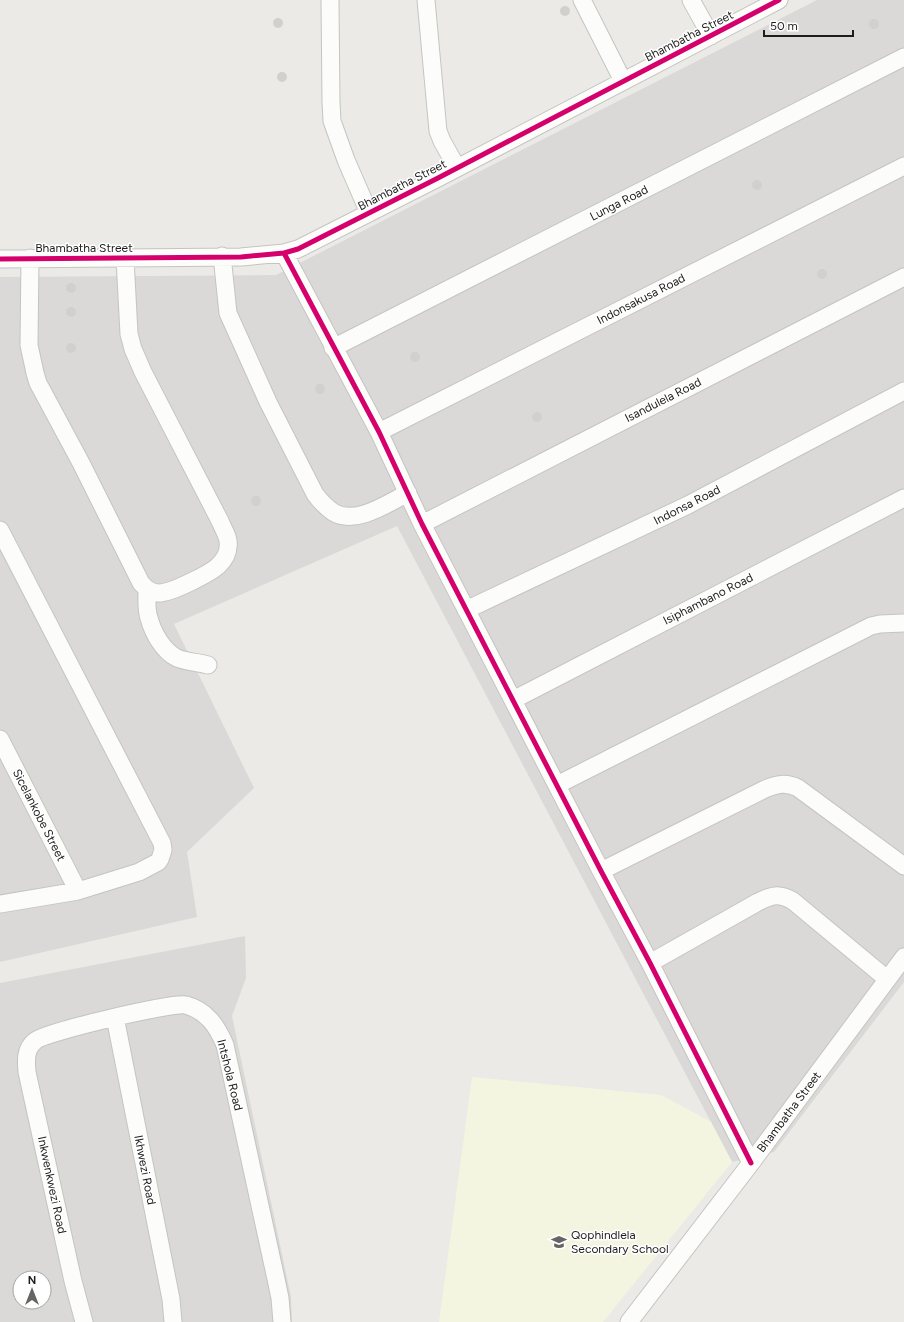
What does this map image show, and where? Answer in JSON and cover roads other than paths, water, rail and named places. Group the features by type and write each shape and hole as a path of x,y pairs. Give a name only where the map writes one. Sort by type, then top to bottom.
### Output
{"street":[{"path":"330,0 332,121 346,160 369,213"},
{"path":"426,0 438,130 442,141 457,168"},
{"path":"582,0 623,81"},
{"path":"691,0 712,36"},
{"name":"Bhambatha Street","path":"0,259 241,257 284,253 298,249 779,0"},
{"name":"Lunga Road","path":"333,348 904,57"},
{"name":"Indonsakusa Road","path":"379,432 904,166"},
{"path":"284,253 333,348 379,432 422,524 600,871 650,963 751,1163"},
{"path":"222,256 228,313 268,402 315,494 333,512 345,516 355,516 373,511 408,493"},
{"path":"30,258 29,345 38,383 81,463 141,583 147,590 159,593 176,589 217,567 226,556 229,546 224,531 143,372 133,349 129,334 125,258"},
{"name":"Isandulela Road","path":"422,524 904,277"},
{"name":"Indonsa Road","path":"466,610 688,505 904,391"},
{"name":"Isiphambano Road","path":"513,700 904,498"},
{"path":"0,530 162,843 163,850 158,862 139,872 78,891 0,904"},
{"path":"147,590 149,619 161,644 169,653 178,658 208,665"},
{"path":"557,786 871,626 904,623"},
{"name":"Sicelankobe Street","path":"0,739 78,891"},
{"path":"600,871 765,789 779,784 791,785 798,788 904,866"},
{"path":"650,963 758,902 774,895 793,901 888,979"},
{"name":"Bhambatha Street","path":"629,1322 751,1163 904,957"},
{"name":"Intshola Road","path":"30,1047 34,1041 40,1038 115,1017 174,1005 184,1005 202,1012 211,1019 219,1031 225,1045 280,1298 282,1322"},
{"name":"Ikhwezi Road","path":"115,1017 171,1300 173,1322"},
{"name":"Inkwenkwezi Road","path":"30,1047 26,1059 27,1072 73,1281 84,1322"}],"place":[{"name":"Qophindlela Secondary School","path":"559,1242"}]}
